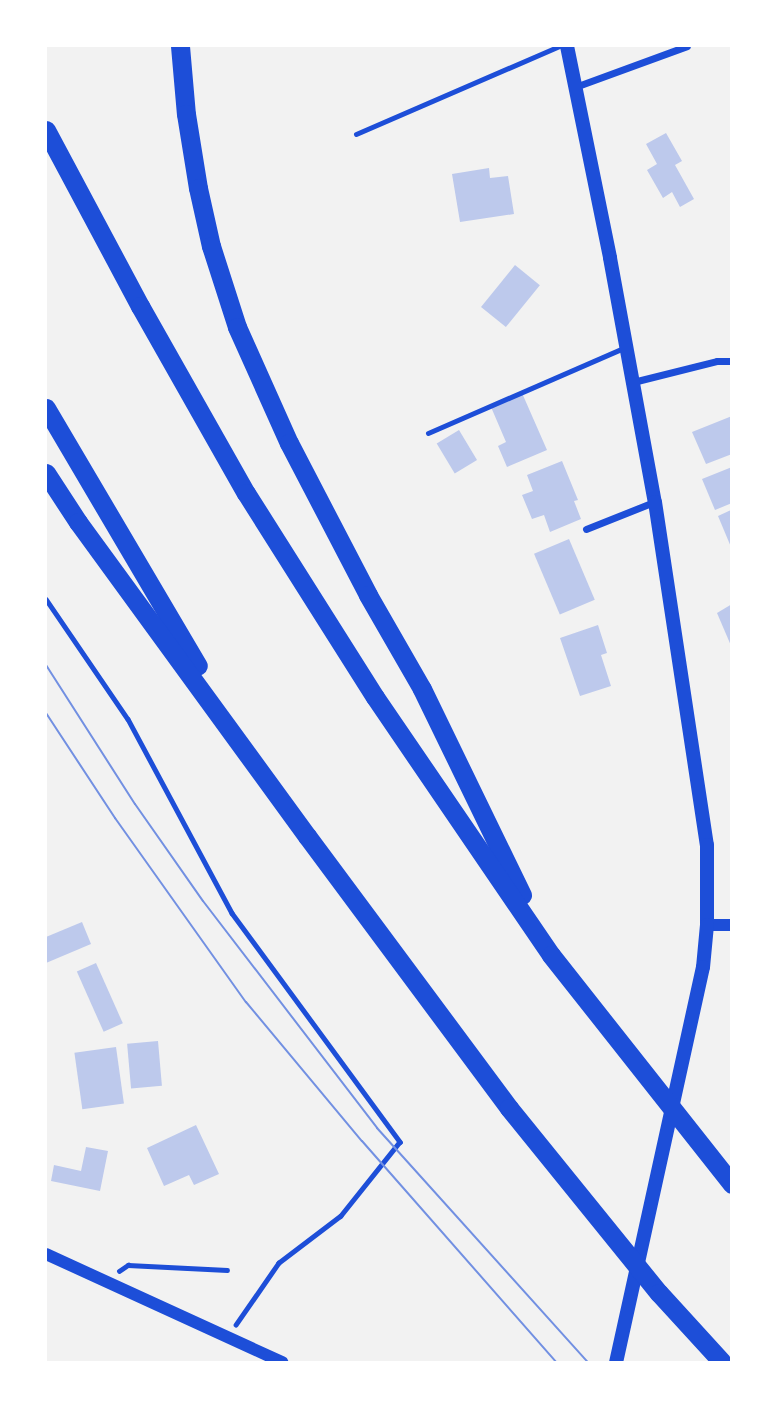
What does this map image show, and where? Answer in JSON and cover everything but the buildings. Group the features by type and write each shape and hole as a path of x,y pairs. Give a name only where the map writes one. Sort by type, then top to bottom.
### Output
{"highway":[{"path":"180,46 186,114 198,188 211,246 237,327 289,443 368,595 422,689 551,955"},
{"path":"46,130 140,306 246,493 375,697 551,955 732,1184"},
{"path":"46,408 251,757"},
{"path":"46,473 78,522 509,1108 660,1293 722,1362"}],"main road":[{"path":"567,46 655,502 707,845 707,925 703,967 616,1363"}],"street":[{"path":"574,88 687,46"},
{"path":"632,383 717,361 732,361"},
{"path":"586,529 655,502"},
{"path":"707,925 732,925"},
{"path":"46,1254 282,1363"}],"lane":[{"path":"356,134 559,46"},
{"path":"428,433 626,347"}],"path":[{"path":"46,599 128,719 232,913 400,1142 341,1216 279,1263 227,1338"},
{"path":"104,1281 128,1265 227,1270"}],"tram line":[{"path":"46,665 135,804 203,901 377,1128 588,1362"},
{"path":"46,713 115,818 246,1002 362,1141 556,1362"}]}
